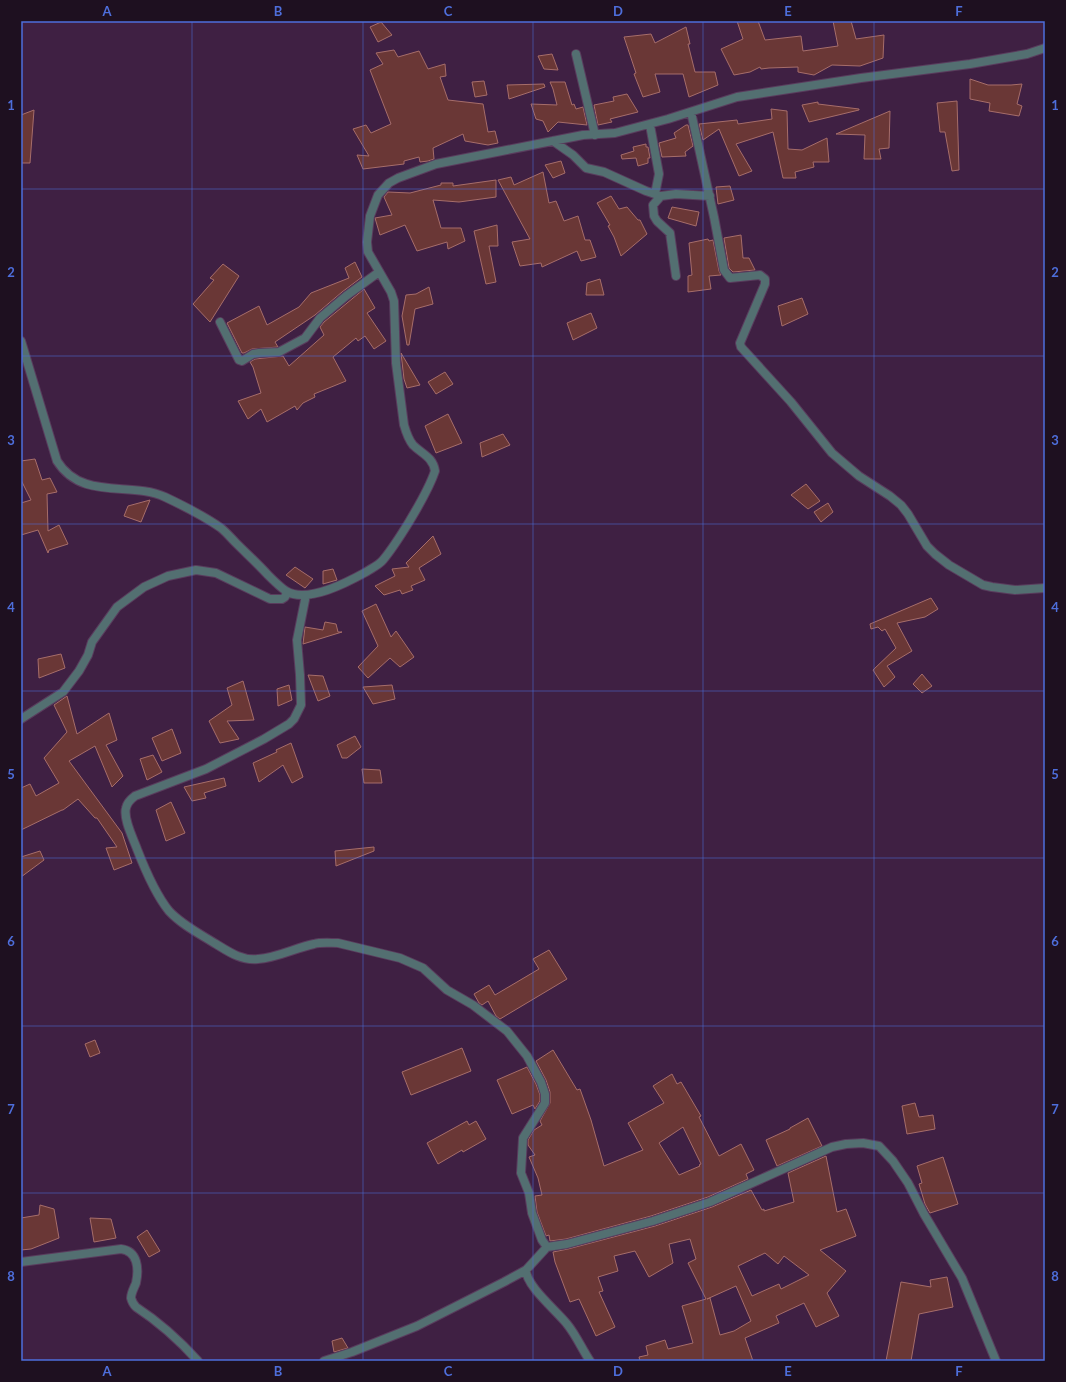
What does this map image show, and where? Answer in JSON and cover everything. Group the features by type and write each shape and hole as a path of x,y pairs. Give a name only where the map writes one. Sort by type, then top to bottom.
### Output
{"street":[{"path":"21,341 57,461 63,470 77,481 106,489 147,492 164,496 189,509 221,528 287,592 306,595 330,590 357,577 383,561 425,496 435,471 432,460 409,439 404,425 396,363 395,307 391,292 368,252 367,242 370,216 378,195 388,183 436,164 583,135 616,133 650,125 737,97 861,78 970,64 1027,54 1045,48"},
{"path":"576,54 595,135"},
{"path":"691,112 710,196 724,270 728,277 732,278 760,275 765,279 765,284 740,343 742,349 791,402 835,457 859,476 901,505 927,546 935,554 983,585 1015,590 1045,588"},
{"path":"650,125 659,174 658,195 653,205 654,216 657,221 670,233 676,276"},
{"path":"552,141 574,155 586,168 604,172 658,195 676,194 710,196"},
{"path":"220,322 238,360 242,361 253,354 279,352 305,338 320,318 346,296 379,272"},
{"path":"21,719 63,692 79,671 88,655 92,642 117,607 144,586 168,576 196,570 216,574 270,599 282,599 285,597 287,592"},
{"path":"306,595 297,640 301,705 294,719 289,724 264,739 206,769 135,796 128,802 126,807 127,820 133,838 150,879 169,911 191,929 231,954 256,960 271,958 315,944 328,943 400,958 423,968 447,990 473,1005 507,1031 527,1056 541,1082 545,1094 545,1103 523,1138 522,1172 529,1193 532,1213 542,1240 547,1247"},
{"path":"324,1361 359,1350 417,1326 504,1282 526,1270 547,1247 567,1244 653,1221 710,1202 832,1147 863,1143 879,1146 908,1183 924,1214 962,1278 996,1361"},
{"path":"21,1262 121,1249 128,1251 135,1257 138,1269 131,1297 133,1304 185,1346 198,1361"},
{"path":"526,1270 528,1279 539,1294 567,1324 590,1361"}],"building":[{"path":"737,21 758,21 765,40 801,36 803,51 838,46 833,21 851,21 856,39 884,35 883,58 860,66 832,65 814,75 798,72 798,67 761,69 760,67 750,72 734,75 721,49 743,39"},
{"path":"381,22 392,35 378,42 370,27"},
{"path":"686,27 690,44 688,44 695,72 715,72 718,85 689,97 683,74 655,74 660,92 643,97 634,74 636,73 624,37 651,34 655,43"},
{"path":"394,50 398,57 419,51 428,69 445,64 446,76 440,77 448,100 483,104 488,132 495,131 498,143 488,145 465,141 463,134 433,148 434,159 420,162 419,157 404,161 404,164 363,169 357,155 369,156 353,129 366,125 371,133 391,124 370,70 383,64 376,53"},
{"path":"552,54 558,70 544,69 538,56"},
{"path":"970,79 988,85 1022,84 1017,104 1022,106 1019,116 989,111 990,103 970,99"},
{"path":"484,81 487,95 475,97 472,82"},
{"path":"550,82 565,82 572,105 574,104 576,109 583,107 587,125 558,122 548,132 543,121 536,119 531,104 557,105"},
{"path":"544,84 545,87 509,99 507,85"},
{"path":"627,94 638,112 610,119 612,122 598,125 594,105 614,101 613,97"},
{"path":"957,101 959,170 952,171 945,132 940,132 937,103"},
{"path":"818,102 818,104 859,110 809,122 802,105"},
{"path":"771,109 787,111 788,149 802,150 827,138 829,162 813,162 814,167 795,172 796,178 783,178 773,132 736,144 752,171 739,176 719,129 703,140 699,124 737,120 738,124 772,119"},
{"path":"34,110 30,163 21,163 21,115"},
{"path":"890,111 889,148 879,149 881,159 864,159 865,135 836,134"},
{"path":"688,125 693,146 685,152 686,156 662,157 659,143 676,138 674,133"},
{"path":"646,144 650,158 648,158 648,163 638,166 636,158 622,159 621,155 634,151 633,147"},
{"path":"561,161 565,173 553,178 545,165"},
{"path":"543,172 549,203 556,201 564,221 578,216 585,240 590,240 596,257 581,261 577,251 542,267 541,263 520,266 512,242 530,239 498,180 511,177 514,185"},
{"path":"496,180 496,197 459,202 433,200 441,228 461,228 465,241 448,249 447,242 417,251 405,225 380,235 375,218 392,215 384,197 388,192 410,193 441,185 441,183 453,183 453,186"},
{"path":"730,186 734,200 718,204 716,187"},
{"path":"611,196 619,209 627,207 638,220 640,220 647,234 621,256 608,226 610,225 597,203"},
{"path":"672,207 699,212 696,226 668,218"},
{"path":"497,225 498,246 489,246 496,282 486,284 474,231"},
{"path":"741,235 743,258 749,258 755,270 733,272 729,268 724,238"},
{"path":"708,239 709,241 713,240 721,275 709,276 711,289 688,292 688,276 692,275 689,243"},
{"path":"355,262 362,277 315,315 275,342 278,347 252,349 242,353 227,323 259,306 267,325 299,307 311,293 349,278 345,268"},
{"path":"223,264 239,276 210,322 193,304 214,280 210,278"},
{"path":"600,279 604,295 586,295 587,283"},
{"path":"429,287 433,304 415,309 409,345 407,345 402,316 406,295 416,294"},
{"path":"364,289 375,308 367,313 386,341 374,349 365,336 358,341 356,338 333,357 346,381 314,394 315,397 303,403 297,410 295,406 267,422 261,409 248,419 238,401 261,393 250,362 255,359 283,356 289,366 324,335 320,327 324,322"},
{"path":"802,298 808,314 782,326 778,306"},
{"path":"591,313 597,328 573,340 567,323"},
{"path":"401,353 420,385 407,388 404,379"},
{"path":"445,372 453,384 436,394 428,382"},
{"path":"448,414 462,443 436,453 425,426"},
{"path":"503,434 510,445 482,457 480,443"},
{"path":"35,459 42,480 50,478 57,492 47,494 48,531 59,525 68,544 49,550 48,553 38,530 21,535 21,503 31,500 21,480 21,461"},
{"path":"806,484 820,501 808,509 791,495"},
{"path":"150,500 141,522 124,516 128,506"},
{"path":"828,503 833,512 821,522 814,512"},
{"path":"433,536 441,554 419,568 425,580 411,586 413,590 402,594 400,590 384,595 375,586 395,576 392,569 409,567 406,563"},
{"path":"295,567 313,579 305,588 286,575"},
{"path":"333,569 337,580 323,584 323,571"},
{"path":"931,598 938,609 925,617 897,623 912,651 887,666 895,677 884,687 873,670 896,648 885,629 882,631 878,627 871,629 870,624"},
{"path":"376,604 391,637 396,631 414,657 400,667 390,658 368,678 358,667 378,646 362,611"},
{"path":"325,622 336,624 338,632 342,632 303,644 305,627 323,630"},
{"path":"61,654 65,668 39,678 38,659"},
{"path":"922,674 932,686 922,693 913,684"},
{"path":"308,675 323,676 330,696 318,701"},
{"path":"243,681 254,720 227,721 239,739 220,743 209,721 232,705 227,688"},
{"path":"289,685 292,700 278,706 277,689"},
{"path":"392,685 395,699 373,704 363,687"},
{"path":"67,696 77,734 109,713 117,740 106,745 123,776 112,787 95,746 69,761 122,833 132,863 114,870 106,848 117,847 97,818 95,818 78,799 63,810 21,830 21,788 30,784 36,796 59,783 44,758 67,732 54,705"},
{"path":"172,729 181,753 162,761 152,738"},
{"path":"355,736 361,747 347,758 342,758 337,745"},
{"path":"291,743 303,777 292,783 283,765 259,782 253,763 277,752 276,750"},
{"path":"153,755 162,772 147,780 140,759"},
{"path":"362,769 380,770 382,783 364,783"},
{"path":"224,778 226,786 204,793 206,798 192,801 184,787"},
{"path":"171,802 185,833 166,841 156,810"},
{"path":"374,847 374,851 336,866 335,851"},
{"path":"40,851 44,860 21,877 21,857"},
{"path":"549,950 567,979 500,1019 496,1016 488,1001 482,1005 479,1003 474,994 489,985 495,995 539,969 533,959"},
{"path":"95,1040 100,1053 90,1057 85,1044"},
{"path":"462,1048 471,1071 411,1095 402,1072"},
{"path":"553,1050 577,1090 580,1089 591,1120 604,1166 643,1150 628,1123 664,1103 653,1086 672,1074 677,1084 681,1082 701,1116 699,1117 719,1156 741,1144 754,1170 746,1174 748,1179 708,1197 651,1216 566,1239 550,1241 549,1235 546,1236 537,1212 535,1196 542,1195 538,1178 529,1157 535,1155 528,1145 528,1140 534,1130 542,1125 540,1121 550,1103 550,1092 546,1080 536,1061","holes":["683,1127 701,1164 699,1165 700,1166 679,1175 659,1143"]},
{"path":"527,1067 536,1084 540,1095 540,1101 535,1109 533,1105 512,1114 497,1080"},
{"path":"915,1103 919,1117 933,1115 935,1129 907,1134 902,1106"},
{"path":"808,1118 822,1146 777,1166 766,1140 790,1129"},
{"path":"467,1121 469,1125 476,1121 486,1139 463,1152 462,1150 438,1164 427,1143"},
{"path":"826,1156 837,1212 846,1209 856,1236 820,1250 846,1271 827,1293 839,1316 816,1327 804,1303 776,1316 779,1323 745,1338 753,1361 640,1361 639,1357 648,1355 646,1346 665,1340 668,1349 693,1343 682,1306 706,1299 688,1263 696,1259 690,1239 669,1244 673,1263 649,1277 635,1251 614,1256 618,1271 598,1277 603,1291 599,1292 615,1327 596,1336 579,1299 570,1302 555,1262 553,1252 655,1226 712,1207 751,1190 764,1211 794,1202 788,1173","holes":["765,1253 778,1264 784,1256 809,1275 781,1289 779,1284 752,1296 738,1266","736,1286 751,1321 734,1331 720,1335 710,1298 707,1299"]},
{"path":"943,1157 958,1204 930,1213 925,1204 919,1184 922,1183 917,1166"},
{"path":"40,1205 54,1209 59,1238 31,1249 21,1250 21,1218 39,1215"},
{"path":"90,1218 111,1219 116,1238 94,1242"},
{"path":"147,1230 160,1251 149,1257 137,1237"},
{"path":"947,1277 953,1307 919,1314 911,1361 886,1361 901,1282 931,1287 930,1280"},
{"path":"342,1338 348,1348 334,1352 332,1341"}]}
